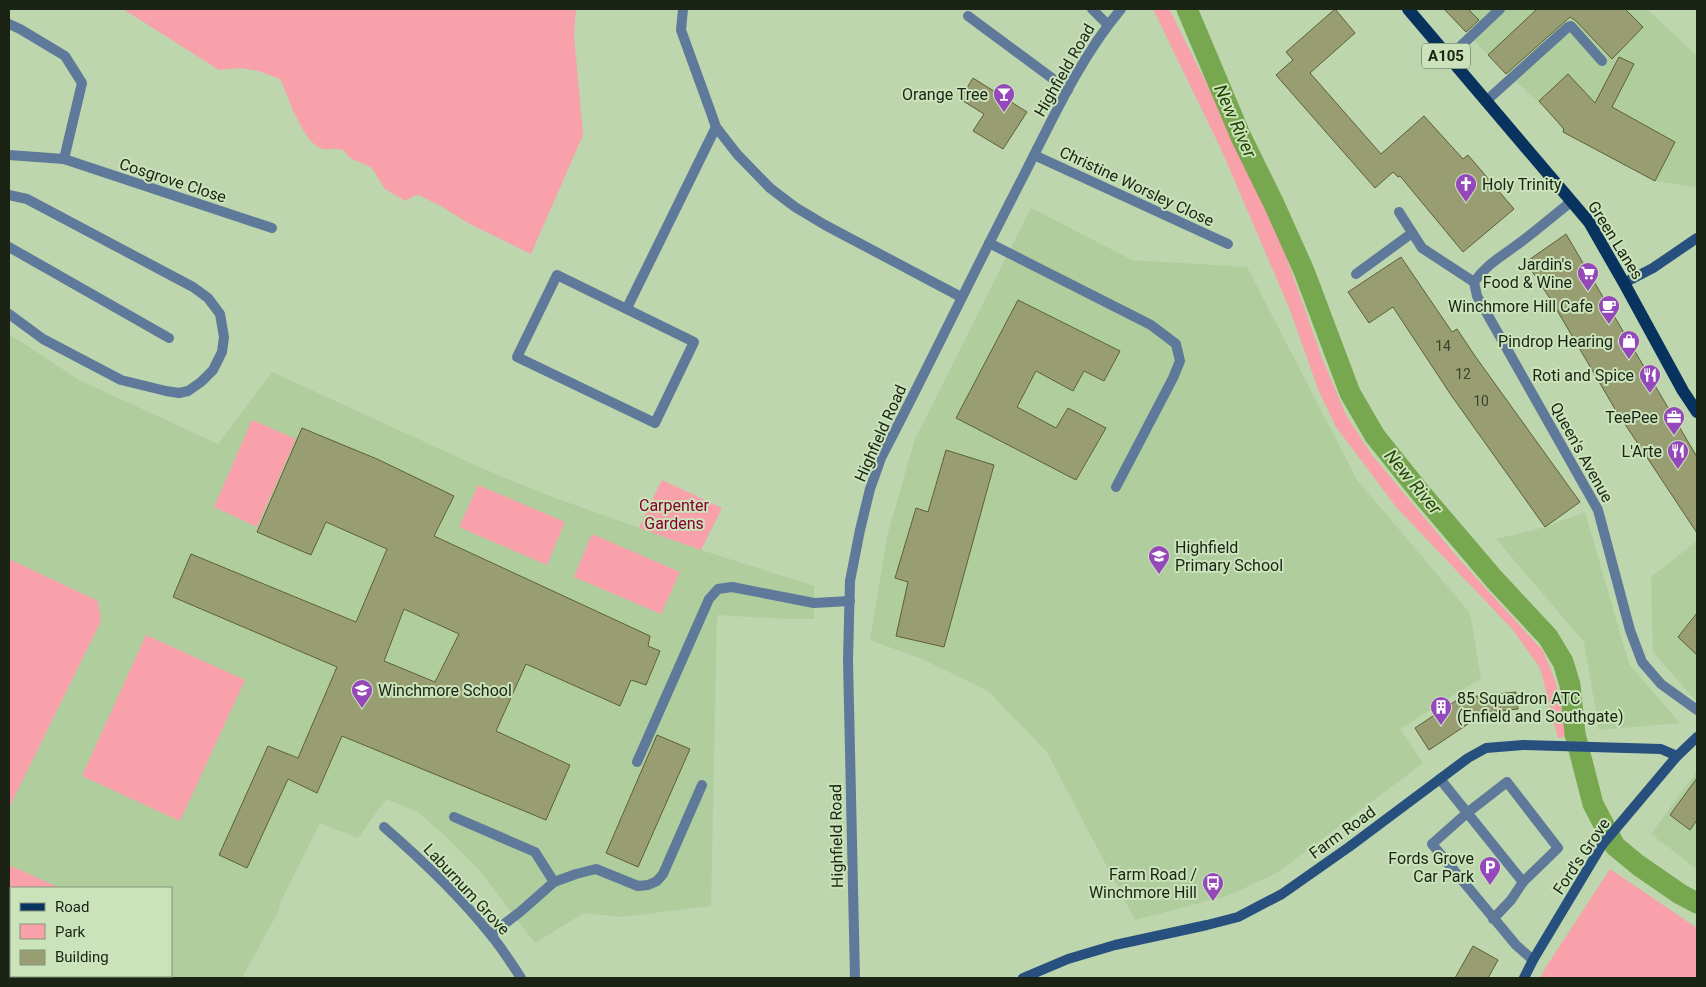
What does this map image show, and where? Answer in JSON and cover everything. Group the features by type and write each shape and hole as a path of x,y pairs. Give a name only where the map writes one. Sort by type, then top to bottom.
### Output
{"main road":[{"name":"Green Lanes","path":"1408,9 1588,222 1674,375 1697,412"}],"street":[{"path":"683,9 681,30 716,127 737,154 765,182 795,207 825,225 961,297"},
{"path":"1092,9 1108,25"},
{"name":"Highfield Road","path":"854,978 848,660 850,581 870,489 881,458 1034,155 1068,90 1108,25 1121,9"},
{"path":"1448,58 1500,9"},
{"path":"968,16 1068,90"},
{"path":"9,24 65,56 82,83 64,159"},
{"path":"1486,101 1568,26 1571,26 1602,61"},
{"path":"627,308 716,127"},
{"name":"Cosgrove Close","path":"9,155 64,159 272,228"},
{"name":"Christine Worsley Close","path":"1034,155 1228,244"},
{"path":"9,195 42,207 193,288 208,298 220,314 224,336 222,352 213,370 201,382 188,391 179,393 166,391 121,380 43,339 9,314"},
{"path":"1399,212 1422,248 1474,282 1480,273 1494,260 1514,248 1572,201"},
{"path":"1356,274 1412,233"},
{"path":"1624,283 1654,268 1697,238"},
{"path":"989,243 1151,325 1176,344 1180,361 1173,378 1116,486"},
{"path":"9,247 169,338"},
{"path":"557,275 627,308 694,342 655,423 517,357 557,275"},
{"name":"Queen's Avenue","path":"1474,282 1476,296 1598,510 1630,630 1642,662 1661,684 1697,710"},
{"path":"637,762 709,599 718,589 732,587 814,603 850,601"},
{"name":"Ford's Grove","path":"1524,978 1602,845 1677,756 1697,737"},
{"name":"Farm Road","path":"1023,978 1068,959 1115,945 1207,926 1238,917 1282,894 1349,847 1468,758 1486,748 1523,745 1661,749 1677,756"},
{"path":"1440,779 1523,882"},
{"path":"1493,919 1511,900 1523,882 1558,848 1508,782 1467,813 1432,844 1493,919 1516,945 1533,960"},
{"path":"491,934 554,882 596,868 638,886 648,885 657,881 663,874 702,785"},
{"path":"454,817 535,852 554,882"},
{"name":"Laburnum Grove","path":"384,827 460,899 491,934 521,978"}],"shaded area":[{"path":"1446,9 1647,9 1697,56 1697,187 1655,181 1563,132 1555,118 1466,33"},
{"name":"Highfield Primary School","path":"1031,208 1132,260 1247,267 1357,480 1470,613 1481,678 1400,729 1423,763 1278,872 1230,895 1135,920 1047,752 988,691 922,659 870,640 887,537 915,439"},
{"name":"Winchmore School","path":"9,334 79,380 218,444 272,372 477,466 544,494 701,550 814,586 814,619 717,615 711,906 621,917 584,913 535,943 479,870 442,833 418,812 386,799 358,838 320,823 280,903 279,910 242,978 9,978"},
{"path":"1585,512 1629,664 1680,723 1599,730 1584,642 1496,539 1545,527"},
{"path":"1697,541 1697,702 1653,652 1651,577"},
{"path":"1697,771 1697,869 1651,834"}],"green space":[{"path":"123,9 576,9 574,35 583,135 531,254 468,223 419,195 405,201 385,189 372,168 350,158 343,150 323,149 316,145 309,138 297,119 280,79 259,71 240,68 219,70"},
{"path":"1153,9 1169,9 1254,178 1288,262 1322,358 1346,415 1371,454 1459,559 1543,651 1555,680 1569,736 1558,738 1540,668 1513,630 1397,508 1336,427 1318,389 1290,310 1221,149"},
{"path":"252,420 296,439 257,527 214,507"},
{"name":"Carpenter Gardens","path":"662,480 722,508 701,550 639,528"},
{"path":"478,485 565,522 547,565 459,527"},
{"path":"592,534 680,572 661,614 574,577"},
{"path":"9,559 98,601 101,621 9,808"},
{"path":"146,635 245,680 180,821 82,776"},
{"path":"9,865 58,887 10,887 10,977 140,977 139,978 9,978"},
{"path":"1610,869 1697,928 1697,978 1540,978"}],"building":[{"path":"1335,9 1355,33 1310,73 1381,154 1424,116 1463,159 1468,155 1514,209 1463,252 1400,176 1398,177 1393,172 1375,188 1276,75 1293,60 1286,52"},
{"path":"1444,9 1468,9 1479,20 1466,32"},
{"path":"1537,9 1625,9 1643,27 1612,59 1570,17 1506,74 1488,55"},
{"path":"1619,57 1634,64 1612,107 1675,142 1655,181 1563,132 1564,129 1539,101 1568,74 1595,103"},
{"name":"Orange Tree","path":"973,78 1027,112 1003,149 973,131 984,114 960,99"},
{"path":"1566,234 1697,457 1697,533 1615,409 1551,300 1526,262"},
{"path":"1401,257 1452,332 1457,329 1580,502 1545,527 1451,395 1393,307 1369,323 1348,292"},
{"path":"1018,300 1120,351 1104,381 1084,371 1073,391 1036,371 1017,407 1056,428 1068,408 1106,428 1076,480 956,418"},
{"path":"302,428 377,459 454,496 434,536 650,636 648,646 660,651 646,685 631,680 620,706 526,664 496,731 570,765 546,820 342,736 317,793 288,779 247,868 219,855 268,746 298,758 337,667 173,597 191,554 356,622 387,549 326,522 311,555 257,532","holes":["404,609 459,634 435,682 384,661"]},
{"path":"946,450 994,465 944,647 896,636 908,582 895,578 916,508 928,512"},
{"path":"1697,613 1697,655 1678,637"},
{"path":"1516,692 1518,709 1462,715 1468,724 1429,750 1415,728 1460,698"},
{"path":"657,735 690,749 638,867 606,853"},
{"path":"1697,778 1697,820 1690,830 1670,815"},
{"path":"1473,946 1498,960 1488,978 1455,978"}],"waterway":[{"name":"New River","path":"1187,9 1241,137 1304,271 1350,393 1375,436 1494,579 1548,637 1563,662 1570,685 1575,734 1593,804 1615,846 1638,865 1680,894 1697,903"}],"place":[{"name":"Orange Tree","path":"1004,113"},
{"name":"Holy Trinity","path":"1466,203"},
{"name":"Jardin's Food & Wine","path":"1588,292"},
{"name":"Winchmore Hill Cafe","path":"1609,325"},
{"name":"Pindrop Hearing","path":"1629,360"},
{"name":"Roti and Spice","path":"1650,394"},
{"name":"TeePee","path":"1674,436"},
{"name":"L'Arte","path":"1678,470"},
{"name":"Highfield Primary School","path":"1159,575"},
{"name":"Winchmore School","path":"362,709"},
{"name":"85 Squadron ATC (Enfield and Southgate)","path":"1441,726"},
{"name":"Fords Grove Car Park","path":"1490,886"},
{"name":"Farm Road / Winchmore Hill","path":"1213,902"}]}
